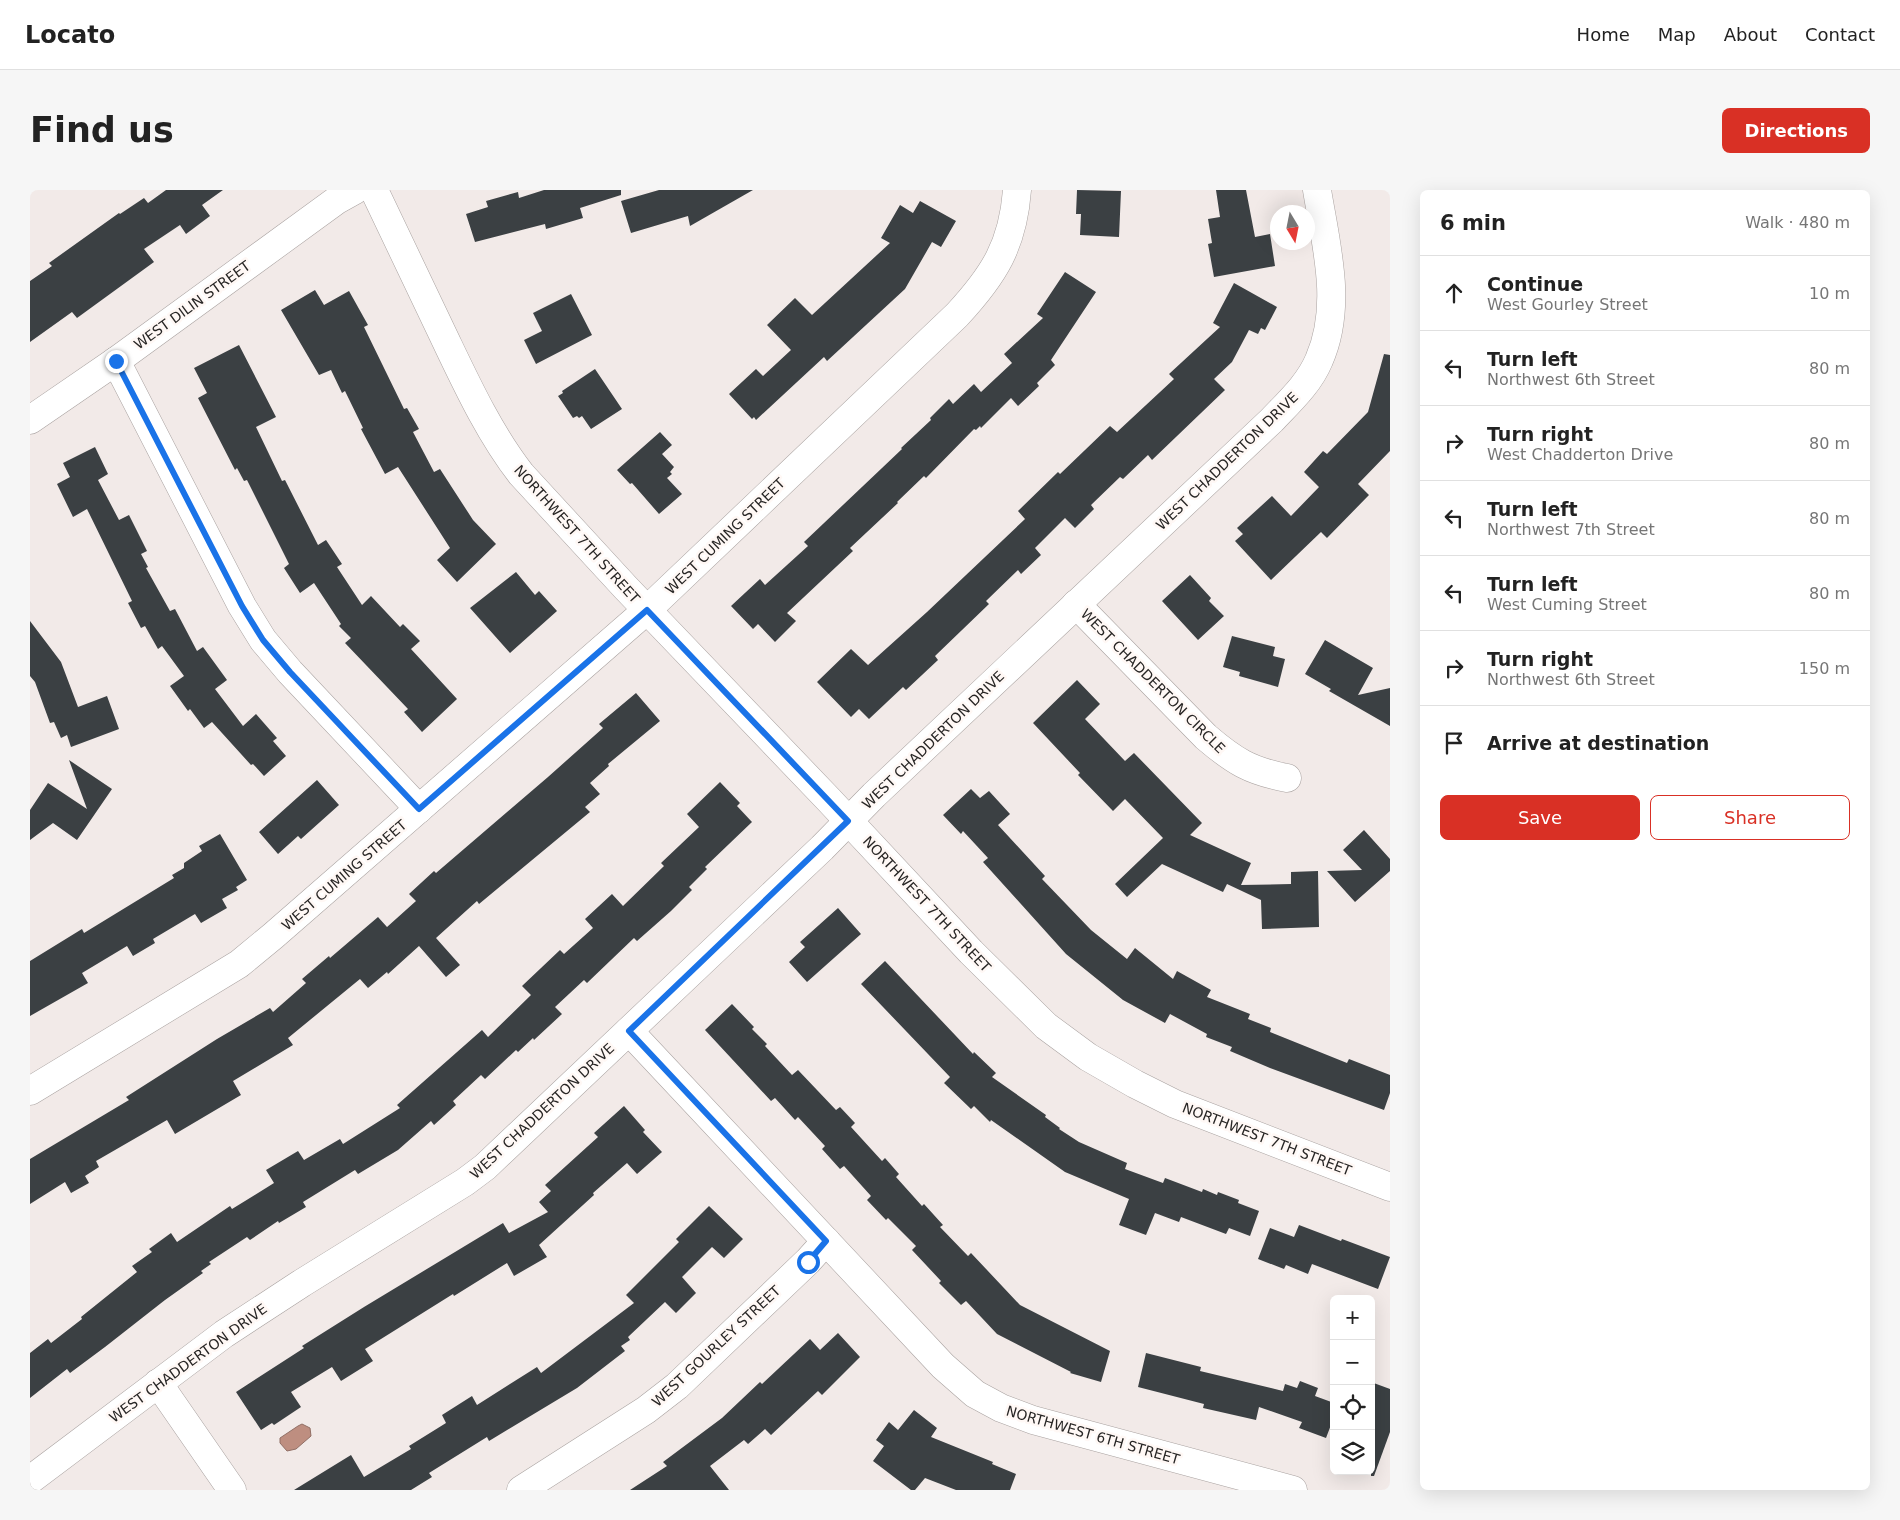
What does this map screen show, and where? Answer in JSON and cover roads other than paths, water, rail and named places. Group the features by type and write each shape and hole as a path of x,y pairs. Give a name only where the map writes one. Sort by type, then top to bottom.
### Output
{"street":[{"name":"WEST DILIN STREET","path":"30,420 116,361 286,237 354,190"},
{"name":"NORTHWEST 7TH STREET","path":"374,190 458,365 506,455 545,501 647,610 971,952 1046,1026 1088,1058 1175,1104 1390,1188"},
{"name":"WEST CUMING STREET","path":"30,1091 239,964 647,610 957,315 990,276 1008,240 1017,190"},
{"name":"WEST CHADDERTON DRIVE","path":"30,1480 224,1334 302,1282 465,1182 485,1167 1272,420 1300,391 1319,361 1328,332 1332,302 1330,267 1317,190"},
{"path":"116,361 242,606 263,640 290,672 419,809"},
{"name":"WEST CHADDERTON CIRCLE","path":"1076,604 1206,737 1229,757 1262,773 1287,778"},
{"name":"NORTHWEST 6TH STREET","path":"629,1031 943,1366 976,1394 1000,1408 1033,1420 1293,1490"},
{"name":"WEST GOURLEY STREET","path":"521,1490 646,1410 669,1392 808,1262 826,1241"},
{"path":"158,1383 232,1490"}]}
